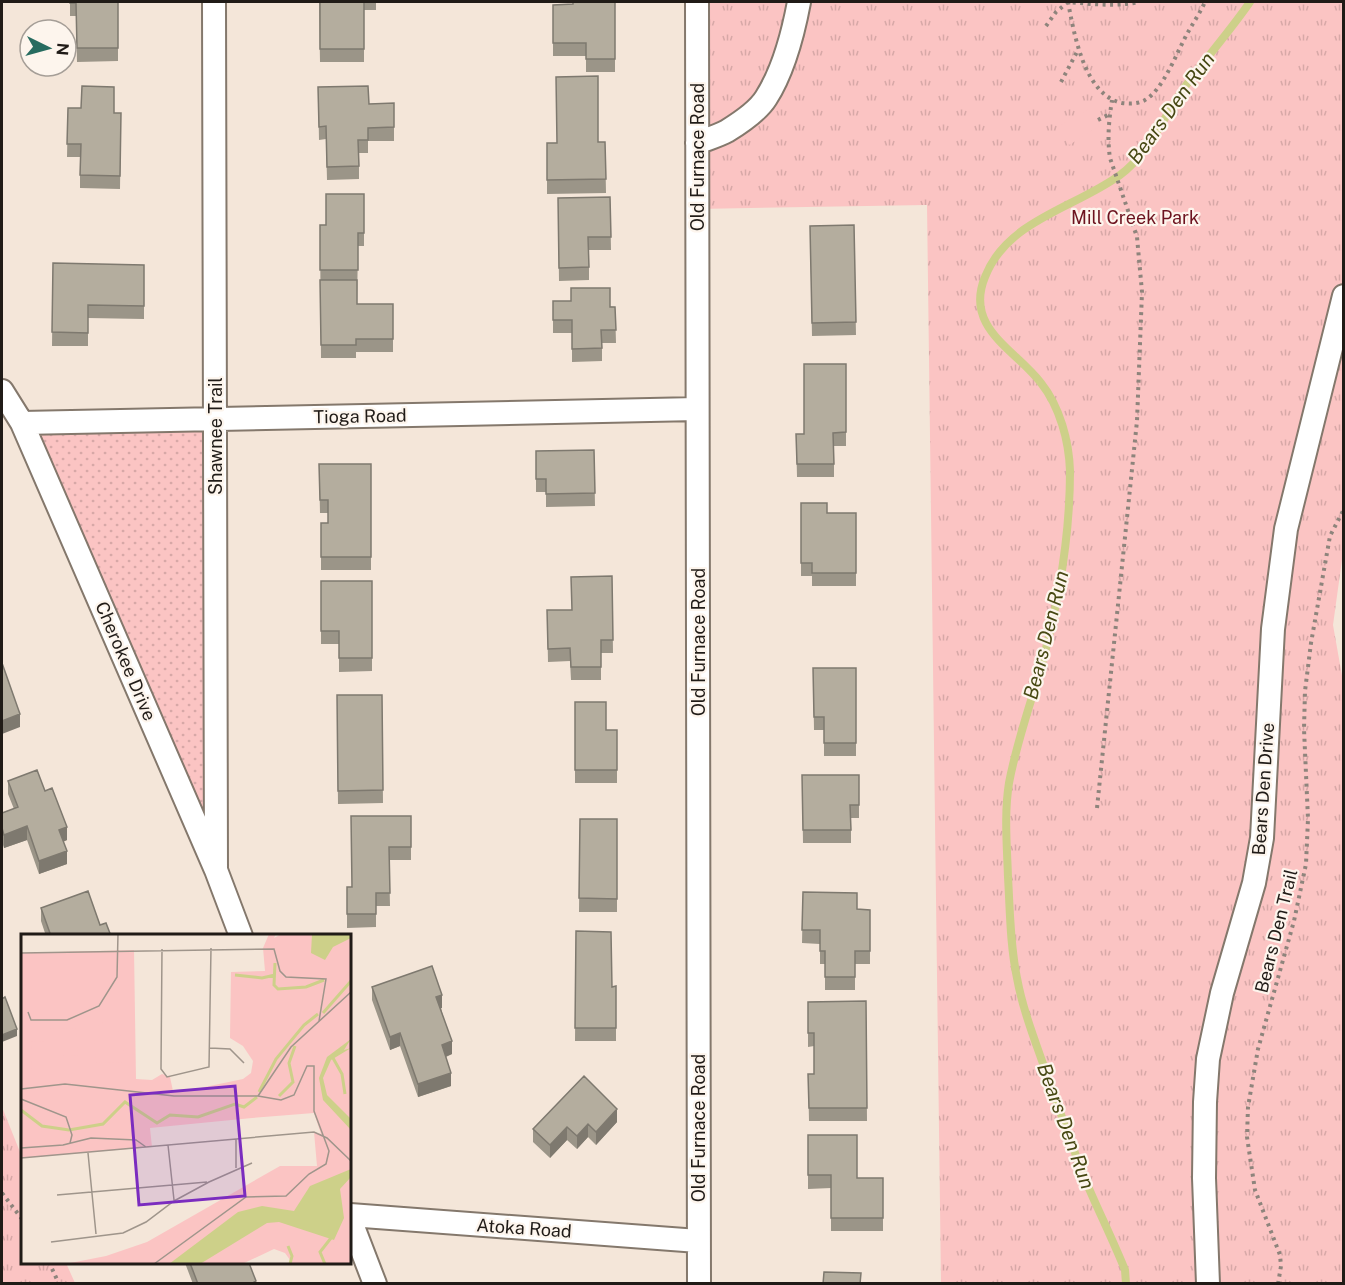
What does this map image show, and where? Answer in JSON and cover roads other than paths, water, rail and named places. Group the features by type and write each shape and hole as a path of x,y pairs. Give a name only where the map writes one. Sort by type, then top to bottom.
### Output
{"street":[{"name":"Shawnee Trail","path":"214,2 216,870"},
{"name":"Old Furnace Road","path":"697,2 699,1284"},
{"path":"697,143 726,132 765,99 780,72 794,26 798,2"},
{"name":"Bears Den Drive","path":"1208,1284 1204,1178 1208,1059 1222,993 1254,883 1262,838 1273,629 1286,529 1344,296"},
{"name":"Cherokee Drive","path":"2,391 22,423 216,870 240,934"},
{"name":"Tioga Road","path":"22,423 697,410"},
{"name":"Atoka Road","path":"351,1217 698,1241"},
{"path":"351,1220 375,1284"}],"waterway":[{"name":"Bears Den Run","path":"1126,1284 1125,1270 1084,1177 1030,1027 1017,978 1011,928 1006,830 1007,795 1015,755 1046,647 1062,572 1068,522 1070,471 1068,448 1058,413 1048,392 995,336 981,310 980,295 985,277 995,258 1009,242 1044,217 1102,187 1130,166 1155,134 1184,88 1250,2"}],"park label":[{"name":"Mill Creek Park","path":"1135,217"}]}
